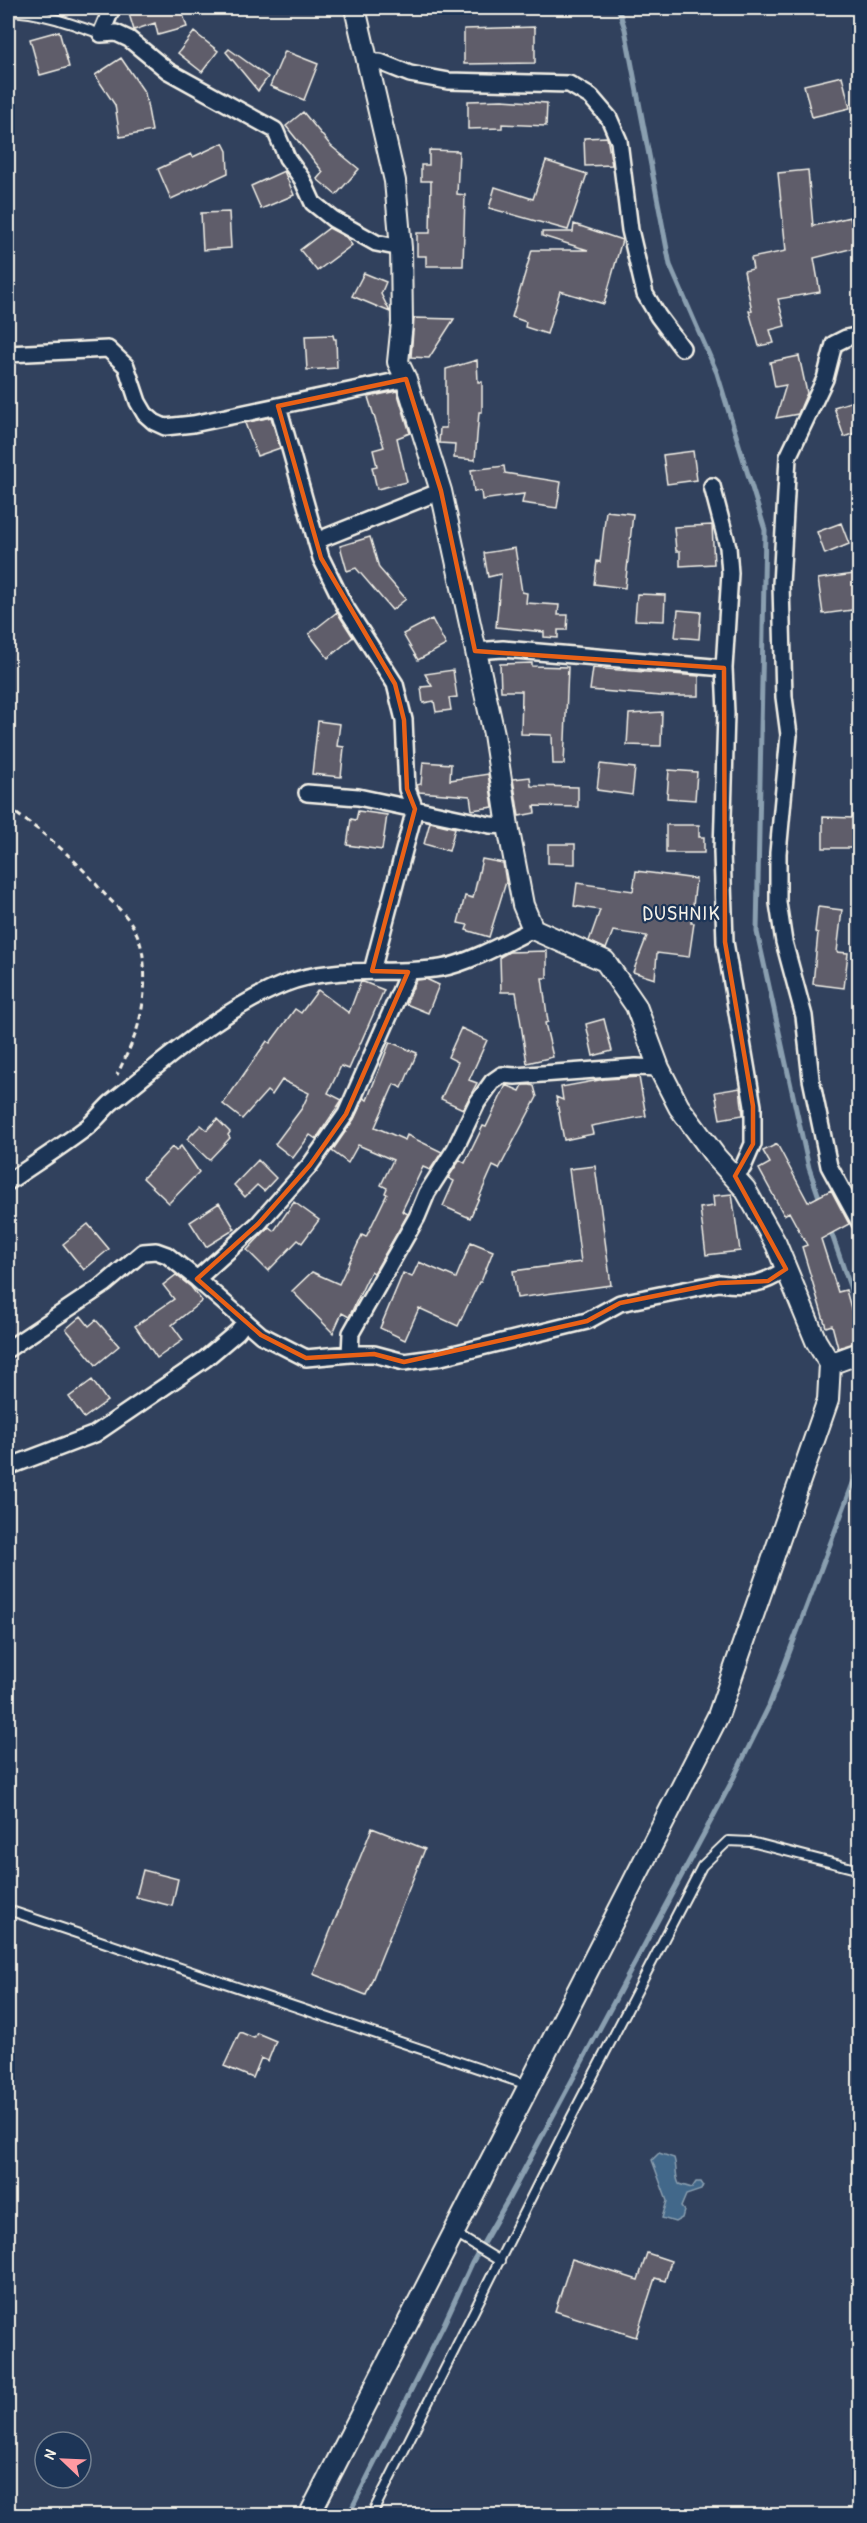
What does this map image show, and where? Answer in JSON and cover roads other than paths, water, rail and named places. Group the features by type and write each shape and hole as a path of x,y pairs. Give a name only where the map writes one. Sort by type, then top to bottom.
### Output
{"street":[{"path":"112,8 100,34 117,33 129,39 168,70 275,130 287,158 302,179 313,203 333,219 376,243 401,248"},
{"path":"309,2516 461,2237 528,2085 718,1716 828,1400 830,1364 816,1341 771,1235 745,1189 716,1157 679,1107 659,1068 636,1006 605,962 533,929 523,905 494,734 441,491 398,362 402,322 401,248 395,181 355,8"},
{"path":"368,62 380,62 410,74 448,81 569,84 591,97 609,117 619,141 631,237 645,294 682,348"},
{"path":"860,335 834,344 822,385 788,457 781,591 784,696 789,735 777,877 781,927 804,1016 812,1079 829,1166 860,1223"},
{"path":"8,354 108,349 126,366 145,414 154,422 165,426 186,425 335,396 405,379"},
{"path":"278,406 316,540 333,585 395,684 404,720 407,789 415,809 372,971"},
{"path":"712,486 730,559 724,668 726,720 722,852 725,942 753,1112 753,1144 743,1167 735,1176"},
{"path":"316,540 441,491"},
{"path":"475,651 503,649 724,668"},
{"path":"307,793 358,797 490,825 508,826"},
{"path":"8,1182 80,1132 112,1102 235,1010 285,984 321,974 409,971 455,964 533,929"},
{"path":"197,1279 258,1224 310,1166 346,1114 409,971"},
{"path":"350,1354 351,1333 417,1217 428,1193 455,1149 477,1103 492,1082 502,1075 636,1067 659,1068"},
{"path":"8,1349 105,1284 143,1252 156,1251 167,1255 261,1335 306,1358 350,1354 386,1356 404,1362 441,1357 587,1321 620,1303 719,1283 755,1284 768,1281 786,1269"},
{"path":"8,1467 95,1434 206,1359 245,1322"},
{"path":"830,1364 858,1353"}],"lane":[{"path":"8,11 39,13 100,34"},
{"path":"370,2516 571,2118 702,1866 728,1841 751,1842 860,1870"},
{"path":"8,1910 496,2072 528,2085"},
{"path":"461,2237 500,2261"}],"water":[{"path":"659,2153 674,2158 679,2184 692,2188 696,2182 701,2182 703,2185 701,2190 686,2195 681,2207 684,2211 682,2218 675,2222 662,2218 667,2201 652,2160"}],"waterway":[{"path":"618,8 625,29 670,265 717,373 765,530 757,932 809,1168 821,1203"},
{"path":"830,1229 860,1315"},
{"path":"348,2516 472,2263 730,1785 769,1706 860,1465"}],"district":[{"name":"DUSHNIK","path":"682,913"}]}
